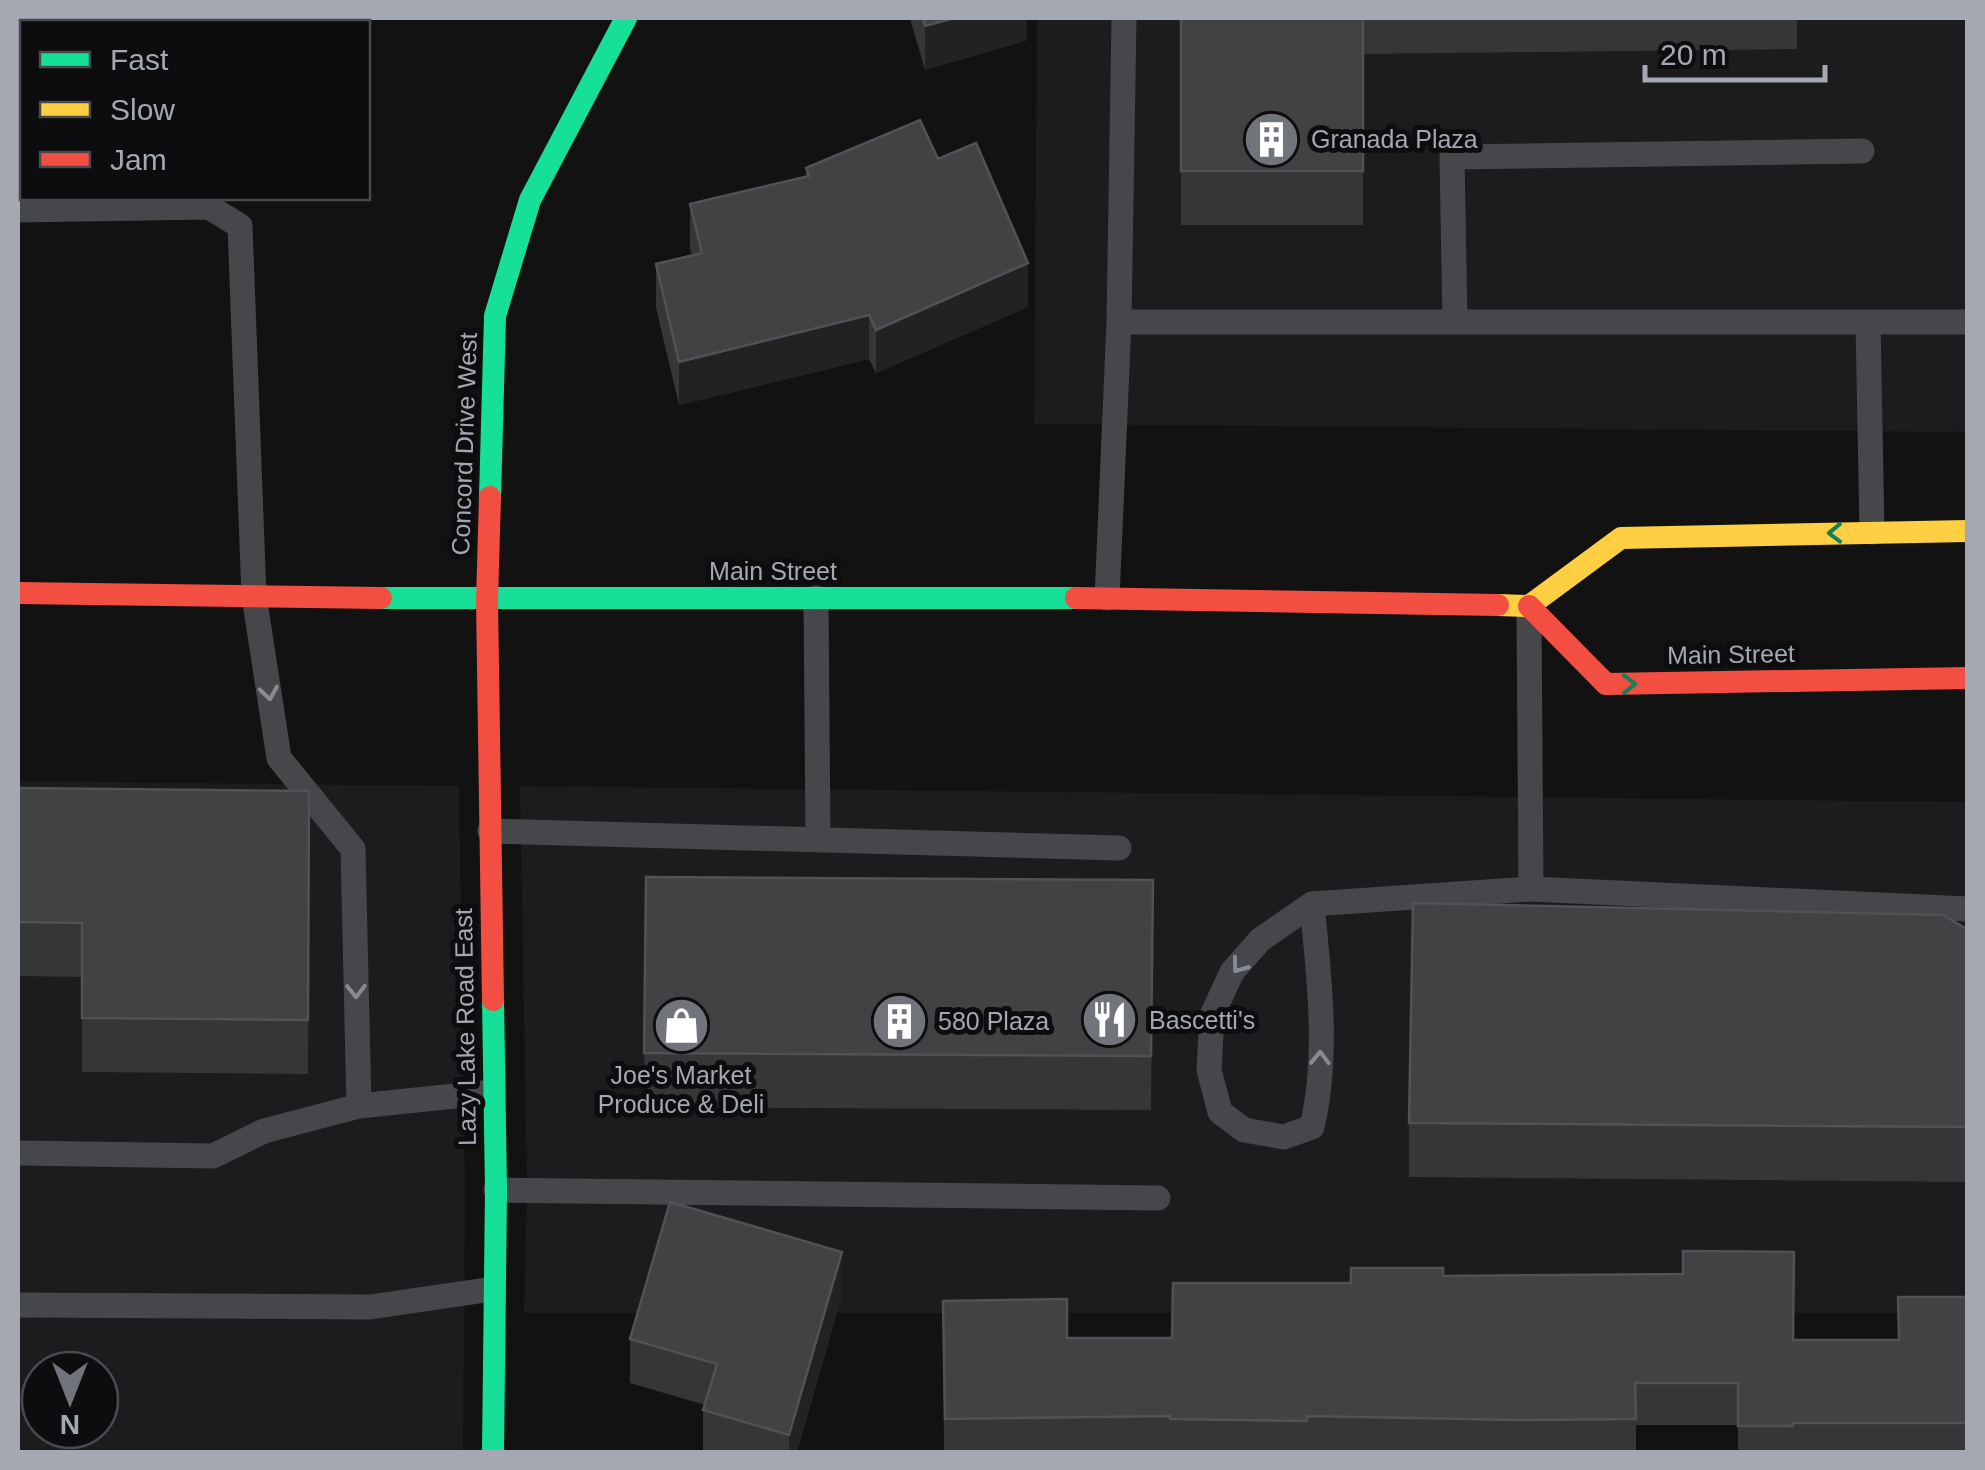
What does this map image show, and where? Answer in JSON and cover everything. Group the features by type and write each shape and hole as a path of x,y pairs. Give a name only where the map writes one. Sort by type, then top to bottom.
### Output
{"main road":[{"name":"Concord Drive West","path":"487,600 495,316 530,200 626,18"},
{"path":"1529,606 1620,538 1968,531"},
{"name":"Main Street","path":"18,593 487,600 1107,598 1529,606 1606,684 1968,678"},
{"name":"Lazy Lake Road East","path":"487,600 496,1190 493,1452"}],"lane":[{"path":"1107,598 1119,322 1124,18"},
{"path":"1456,322 1452,157 1862,151"},
{"path":"18,210 208,207 240,226 254,596 279,758 352,849 359,1106"},
{"path":"1119,322 1968,322"},
{"path":"1868,322 1872,532"},
{"path":"816,598 818,840"},
{"path":"1529,606 1532,889"},
{"path":"490,832 1119,848"},
{"path":"1312,904 1321,995 1319,1097 1312,1127 1284,1137 1244,1130 1220,1112 1209,1070 1212,1015 1232,972 1260,940 1312,904 1532,889 1968,910"},
{"path":"18,1153 213,1156 264,1131 359,1106 493,1092"},
{"path":"496,1190 1158,1198"},
{"path":"18,1305 370,1308 493,1290"}],"shaded area":[{"path":"1037,18 1967,18 1967,432 1034,424"},
{"path":"18,781 459,786 465,1190 463,1452 18,1452"},
{"path":"520,786 1967,802 1967,1313 524,1313 527,1189"}],"building":[{"path":"195,18 352,18 352,20"},
{"path":"923,18 954,18 925,26"},
{"path":"1181,18 1363,18 1363,171 1181,171"},
{"path":"920,120 938,159 976,143 1028,263 876,330 869,315 679,362 656,264 702,253 690,204 809,176 806,168"},
{"path":"18,788 309,791 308,1020 82,1018 82,923 18,922"},
{"name":"580 Plaza","path":"646,877 1153,880 1151,1056 644,1053"},
{"path":"1413,903 1943,915 1968,930 1968,1127 1409,1123"},
{"path":"670,1202 842,1252 789,1435 703,1410 717,1364 630,1339"},
{"path":"1683,1251 1794,1252 1793,1340 1899,1340 1898,1297 1968,1297 1968,1423 1738,1426 1738,1383 1635,1383 1636,1419 1307,1416 1307,1421 1170,1416 945,1419 943,1301 1067,1299 1067,1338 1172,1338 1173,1283 1351,1283 1351,1268 1443,1268 1443,1276 1683,1274"}],"traffic: fast":[{"path":"490,497 495,316 530,200 626,18"},
{"path":"381,598 1076,598"},
{"path":"493,1000 493,1452"}],"traffic: slow":[{"path":"1498,605 1529,606 1621,538 1968,531"}],"traffic: jam":[{"path":"490,497 487,600 493,1000"},
{"path":"18,593 381,598"},
{"path":"1076,598 1498,605"},
{"path":"1529,606 1606,684 1968,678"}],"place":[{"name":"Granada Plaza","path":"1272,139"},
{"name":"Bascetti's","path":"1110,1020"},
{"name":"580 Plaza","path":"899,1021"},
{"name":"Joe's Market Produce & Deli","path":"681,1026"}]}
